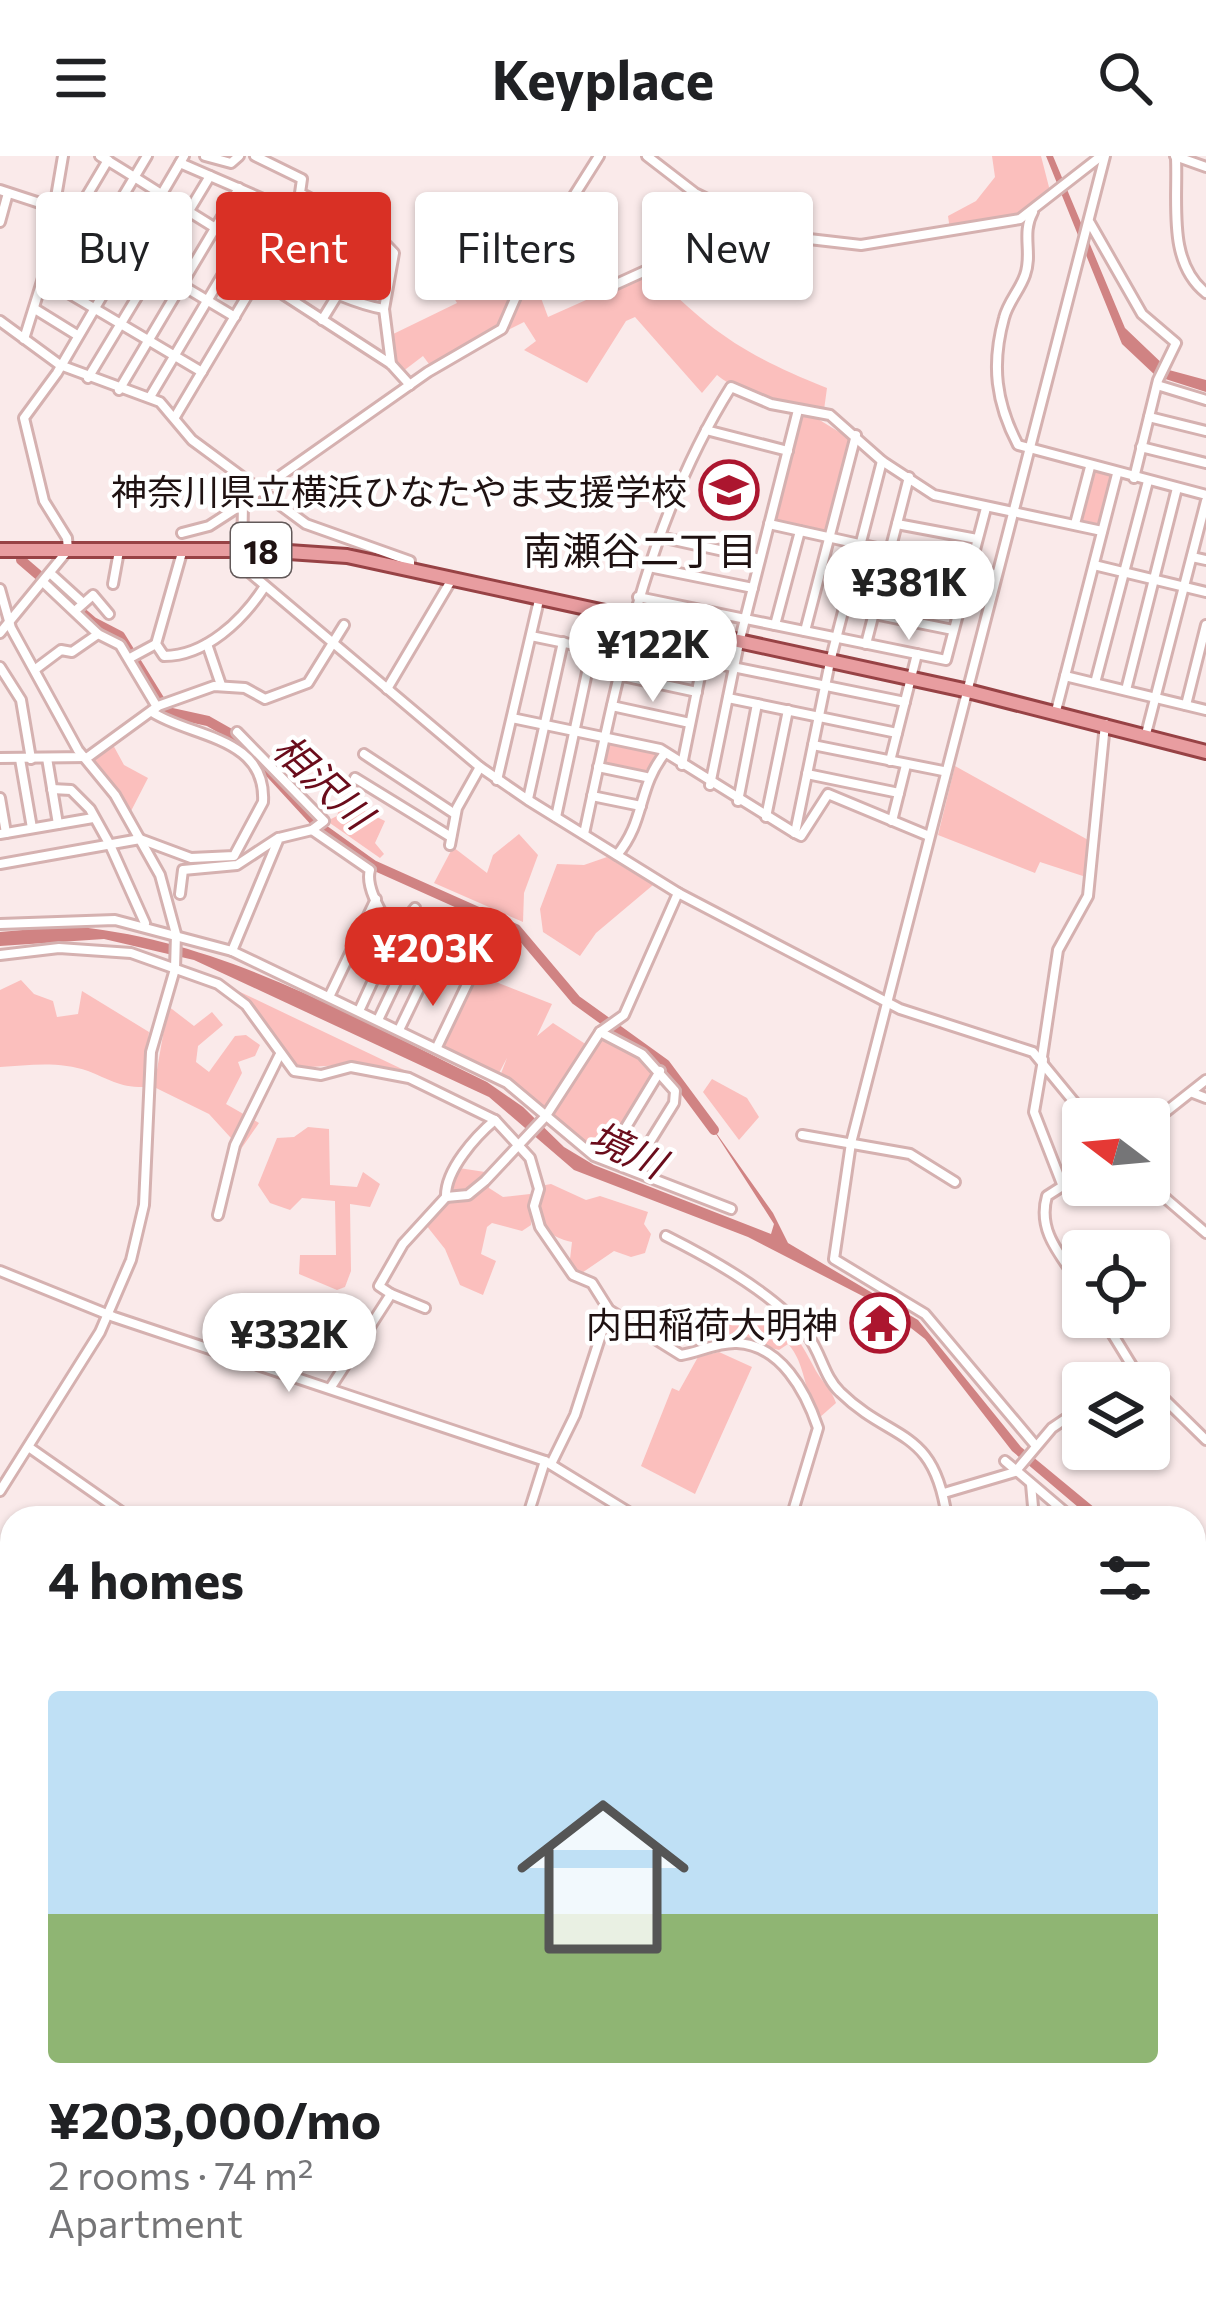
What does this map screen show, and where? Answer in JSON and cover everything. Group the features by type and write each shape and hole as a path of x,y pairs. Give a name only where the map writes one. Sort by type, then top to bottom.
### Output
{"main road":[{"name":"18","path":"6,550 349,549 410,570 1056,711 1206,752"}],"street":[{"path":"46,156 63,159 55,192"},
{"path":"125,192 147,156"},
{"path":"205,156 231,164 239,156"},
{"path":"255,156 302,179 300,193 388,244 394,253 384,309 391,364"},
{"path":"577,192 599,156"},
{"path":"647,156 698,192"},
{"path":"813,239 862,245 1020,219 1103,156"},
{"path":"1036,1447 925,1314 834,1259 851,1142 1103,156"},
{"path":"1206,167 1176,157 1180,258 1185,275 1206,293"},
{"path":"88,192 106,158 160,192"},
{"path":"163,192 182,159 248,192"},
{"path":"192,206 210,176"},
{"path":"236,192 238,188"},
{"path":"0,222 4,192 36,202"},
{"path":"1035,206 1024,227 1026,274 1004,317 995,377 998,405 1018,445 1028,452 1206,498 1146,734"},
{"path":"192,210 216,225 192,265"},
{"path":"1088,225 1142,314 1174,338 1134,478"},
{"path":"150,397 216,287"},
{"path":"192,291 235,316"},
{"path":"25,339 37,300"},
{"path":"80,300 202,372"},
{"path":"0,633 68,550 68,538 44,501 24,418 98,300"},
{"path":"88,378 135,300"},
{"path":"118,390 172,300"},
{"path":"175,417 245,300"},
{"path":"292,300 391,364 410,385"},
{"path":"322,320 334,300"},
{"path":"358,300 384,309"},
{"path":"182,533 209,526 410,385 502,329 516,300"},
{"path":"35,309 77,334"},
{"path":"0,321 60,365 118,390 150,397 175,417 192,440 256,492 349,549"},
{"path":"1158,382 1206,400"},
{"path":"584,834 630,620 706,430 731,387 799,410 830,415 882,461 934,496 1102,531"},
{"path":"710,784 739,643 799,410"},
{"path":"1149,417 1206,431"},
{"path":"706,430 788,451"},
{"path":"805,632 856,435"},
{"path":"1141,447 1206,463"},
{"path":"795,833 830,662 882,461"},
{"path":"1075,524 1090,467"},
{"path":"1056,711 1117,474"},
{"path":"866,644 909,477"},
{"path":"1095,683 1148,481"},
{"path":"1126,690 1177,488"},
{"path":"240,506 242,566 497,780 678,892 887,1002 1042,1059 1072,1098"},
{"path":"638,597 946,660 986,508"},
{"path":"770,524 994,574"},
{"path":"897,524 976,539"},
{"path":"775,625 800,531"},
{"path":"660,537 760,559"},
{"path":"133,656 156,644 183,549"},
{"path":"113,584 119,551"},
{"path":"1192,557 1206,560"},
{"path":"1094,565 1206,592"},
{"path":"649,567 753,589"},
{"path":"0,864 140,839 191,858 230,859 264,797 254,770 229,742 200,728 170,724 133,656 117,641 98,634 80,606 46,578"},
{"path":"387,689 452,579"},
{"path":"882,583 961,600"},
{"path":"156,644 164,656 180,656 207,644 237,621 265,586"},
{"path":"0,590 10,621 82,758 109,787 140,839 168,899 176,933 175,966 151,1052 144,1205 110,1314 0,1491"},
{"path":"80,606 93,595 109,614"},
{"path":"497,780 539,600"},
{"path":"874,614 953,630"},
{"path":"0,758 82,758 158,707 221,686 245,688 266,699 299,689 344,625"},
{"path":"1186,705 1206,625"},
{"path":"37,668 61,650 72,652 98,634"},
{"path":"531,636 592,649 703,661 905,702"},
{"path":"528,800 562,642"},
{"path":"207,644 221,686"},
{"path":"556,817 592,649"},
{"path":"890,761 917,654"},
{"path":"682,765 703,661"},
{"path":"0,667 21,700 32,828"},
{"path":"618,675 697,692"},
{"path":"1065,676 1206,710"},
{"path":"728,698 897,733"},
{"path":"738,801 758,704"},
{"path":"612,706 690,723"},
{"path":"766,817 788,710"},
{"path":"512,718 665,752 801,836 813,824 828,794 929,836"},
{"path":"1062,1258 1048,1238 1046,1199 1062,1184 1057,1159 1034,1112 1058,950 1088,896 1105,724"},
{"path":"237,732 317,826 370,870 367,883 394,935 410,953 444,976 472,976 436,1047"},
{"path":"813,745 943,772"},
{"path":"617,855 638,827 646,777 665,752"},
{"path":"364,754 455,814"},
{"path":"47,758 58,824"},
{"path":"892,821 907,764"},
{"path":"355,778 451,841 455,814 480,767"},
{"path":"598,767 646,777"},
{"path":"807,774 899,793"},
{"path":"52,789 71,790 94,818 146,925"},
{"path":"592,796 641,806"},
{"path":"0,798 3,833 94,818"},
{"path":"168,899 182,893 183,870 237,865 279,838 317,826"},
{"path":"232,951 279,838"},
{"path":"446,1197 468,1195 523,1141 545,1118 607,1027 624,1015 678,892"},
{"path":"329,997 376,899"},
{"path":"358,1011 394,935 415,908"},
{"path":"378,1020 410,953 437,917 460,926 452,948"},
{"path":"0,924 69,918 146,925 232,951 507,1083 581,1149 731,1209"},
{"path":"0,955 87,948 130,952 175,966 232,991 279,1055 303,1074 351,1067 409,1078 495,1120 523,1141 534,1167 539,1189 534,1206 540,1227 574,1275 592,1283 609,1310 681,1355 738,1343 752,1346 791,1372 818,1428 795,1506"},
{"path":"399,1030 428,968"},
{"path":"607,1027 673,1084 676,1097 633,1169"},
{"path":"218,1215 235,1145 279,1055"},
{"path":"606,1160 660,1072"},
{"path":"1170,1110 1206,1080"},
{"path":"1193,1093 1206,1098"},
{"path":"424,1308 380,1286 403,1244 446,1197 447,1182 476,1136 495,1120"},
{"path":"802,1135 910,1154 955,1182"},
{"path":"1170,1202 1206,1233"},
{"path":"666,1236 726,1267 807,1334 838,1390 908,1436 944,1493 946,1506"},
{"path":"0,1271 180,1340 548,1462 619,1506"},
{"path":"331,1387 391,1294"},
{"path":"532,1506 548,1462 575,1414 609,1310"},
{"path":"1170,1405 1206,1439"},
{"path":"944,1493 1019,1469 1062,1425"},
{"path":"30,1448 113,1506"},
{"path":"1005,1461 1058,1506"},
{"path":"1031,1482 1033,1506"}],"shaded area":[{"path":"992,156 1041,156 1050,191 1023,216 950,230 948,216 976,201 995,177"},
{"path":"1046,156 1053,156 1125,328 1169,370 1206,380 1206,392 1156,376 1122,344"},
{"path":"642,275 642,300 681,300 732,341 827,388 824,410 754,395 717,375 702,393 635,317 626,321 587,383 524,350 536,341 524,322 432,368 423,356 402,372 385,338 457,303 542,300 548,317 586,300 618,300 618,286"},
{"path":"805,411 852,440 827,534 773,519 800,414"},
{"path":"1092,470 1114,475 1101,528 1078,523"},
{"path":"609,741 660,753 642,775 601,765"},
{"path":"112,743 124,765 148,778 130,813 87,759"},
{"path":"955,766 1090,841 1086,877 1040,862 1035,873 938,835"},
{"path":"342,800 385,821 375,843 384,854 380,858 327,821 337,816"},
{"path":"519,834 538,855 524,893 523,922 434,883 453,847 487,873 493,855"},
{"path":"607,857 653,885 596,933 580,956 543,932 540,909 557,864 584,865"},
{"path":"68,926 124,933 232,963 335,1007 487,1082 523,1107 564,1147 594,1165 771,1234 774,1224 707,1120 773,1213 788,1243 918,1320 1021,1447 1092,1506 1077,1506 1012,1451 925,1339 884,1307 748,1237 574,1170 489,1097 194,960 104,939 0,946 0,932"},
{"path":"478,975 552,1004 537,1036 553,1023 587,1045 543,1111 500,1076 507,1058 499,1073 442,1046"},
{"path":"21,980 34,994 53,1001 57,1017 78,1014 82,991 149,1032 143,1087 67,1066 0,1067 0,990"},
{"path":"238,991 423,1079 357,1064 295,1068"},
{"path":"168,1006 194,1026 212,1012 223,1025 198,1046 196,1062 209,1072 235,1036 246,1035 260,1045 255,1056 238,1062 242,1073 226,1104 259,1123 241,1149 209,1114 154,1087"},
{"path":"600,1038 639,1058 653,1074 602,1153 551,1117"},
{"path":"712,1079 747,1098 759,1117 739,1140 703,1092"},
{"path":"308,1127 329,1129 330,1185 357,1187 363,1172 380,1184 370,1207 350,1204 351,1271 345,1287 337,1290 299,1274 300,1255 336,1255 335,1201 302,1198 290,1210 270,1203 258,1185 277,1138 294,1137"},
{"path":"459,1168 485,1172 489,1188 503,1197 530,1194 531,1225 522,1231 492,1223 487,1227 481,1254 496,1261 483,1295 460,1285 445,1249 426,1225"},
{"path":"551,1184 586,1200 600,1196 648,1212 644,1224 651,1234 645,1253 631,1257 614,1251 573,1279 568,1276 572,1242 553,1235 539,1216 540,1186"},
{"path":"737,1316 779,1324 795,1336 836,1403 819,1418 788,1344 779,1350 733,1338 716,1352 705,1350 707,1332"},
{"path":"719,1352 752,1367 695,1494 641,1466 672,1388 679,1391 698,1357"}],"waterway":[{"name":"相沢川","path":"21,560 93,622 120,636 167,712 208,721 238,738 320,827 373,865 516,929 576,1000 665,1064 714,1130"}],"place":[{"name":"神奈川県立横浜ひなたやま支援学校","path":"729,490"},
{"name":"内田稲荷大明神","path":"880,1323"}],"district":[{"name":"南瀬谷二丁目","path":"640,549"}],"water label":[{"name":"境川","path":"628,1148"}]}
